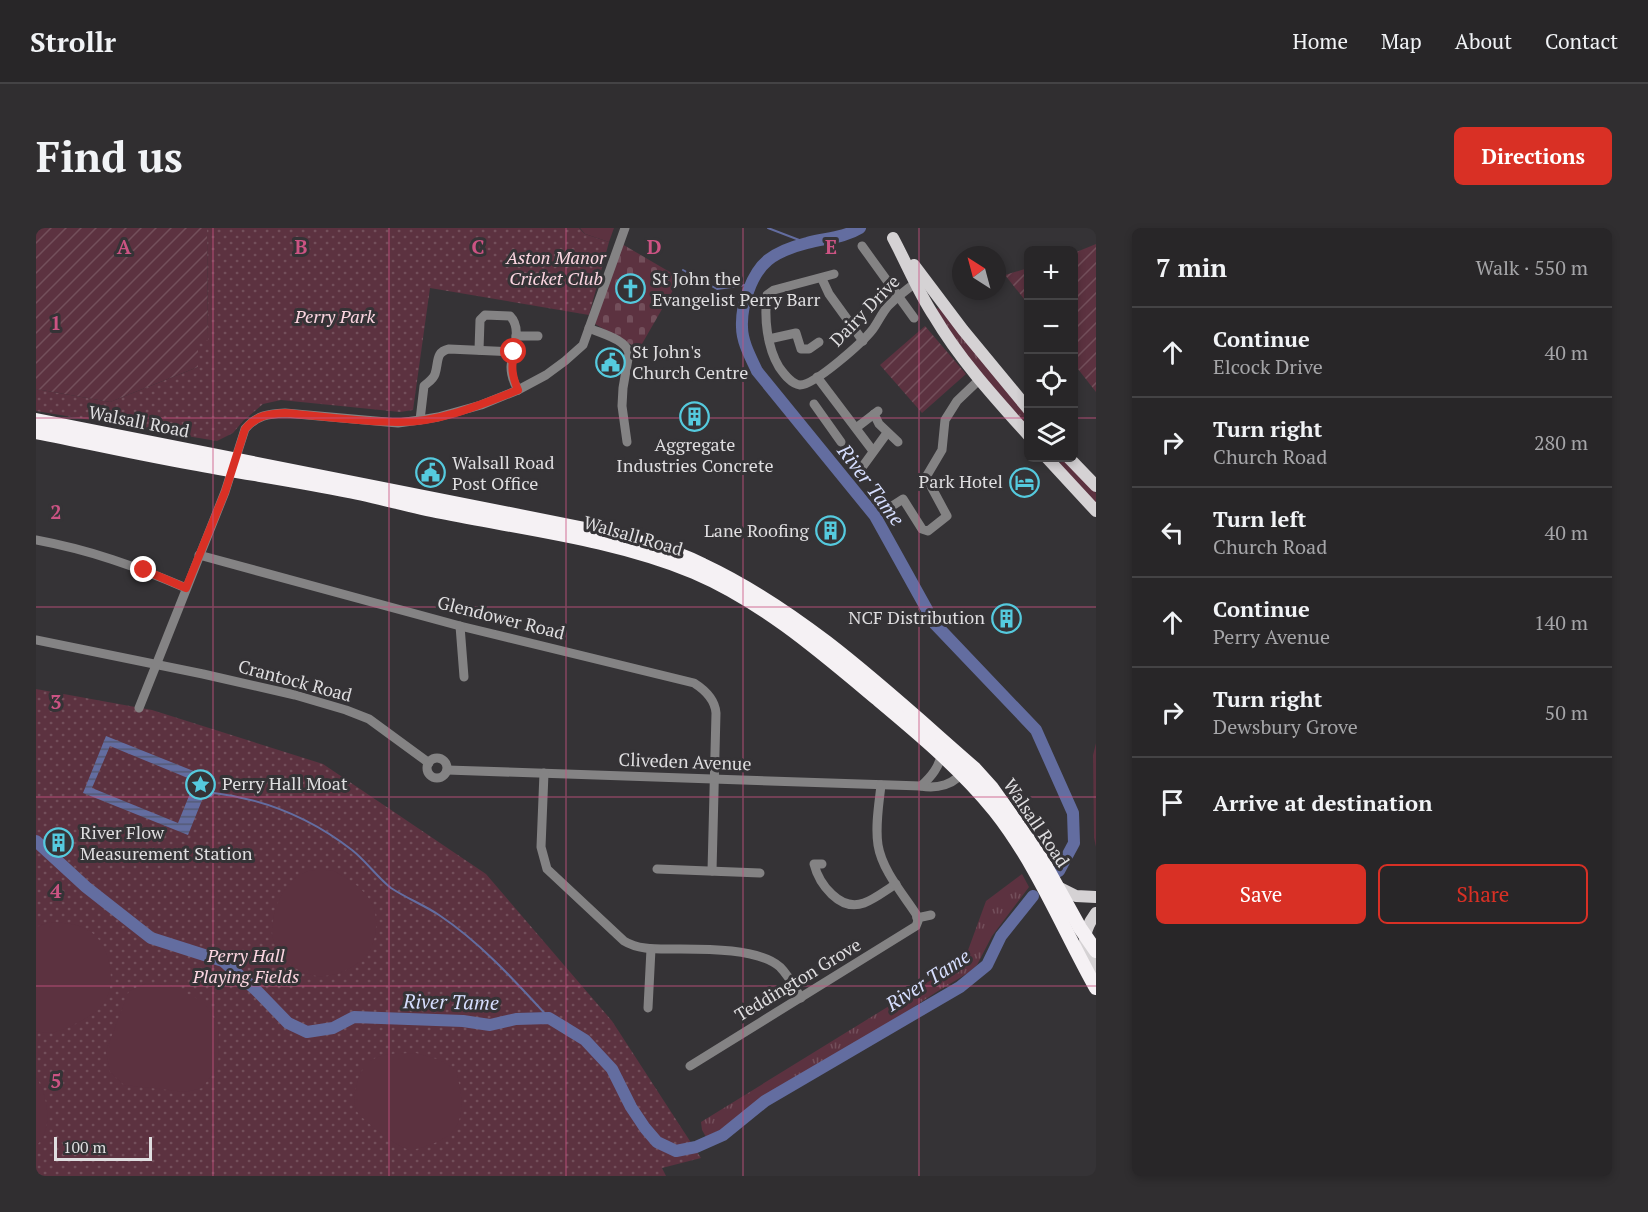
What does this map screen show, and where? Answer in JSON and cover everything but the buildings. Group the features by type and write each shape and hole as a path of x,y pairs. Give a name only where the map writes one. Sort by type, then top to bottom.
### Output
{"highway":[{"name":"Walsall Road","path":"36,420 436,512 574,537 634,551 697,573 750,602 809,643 942,753 962,773 1008,828 1074,944 1096,988"},
{"name":"Walsall Road","path":"36,432 233,464 580,528 636,541 702,564 758,593 819,636 974,768 992,788 1024,833 1056,886 1090,929 1096,951"}],"main road":[{"path":"890,233 928,307 958,353 1024,430"},
{"path":"890,233 1027,408"},
{"path":"928,307 939,298"},
{"path":"1051,462 1096,511"},
{"path":"1073,462 1096,486"},
{"path":"1056,886 1076,896 1096,897"},
{"path":"1096,913 1089,923 1096,945"},
{"path":"1074,944 1090,929"},
{"name":"Walsall Road","path":"1090,929 1084,946 1096,970"}],"street":[{"path":"139,708 225,492 245,429 252,421 267,414 398,423 481,405 518,390 546,375 582,345 625,228"},
{"path":"862,246 914,318"},
{"name":"Dairy Drive","path":"834,274 774,290 767,295 765,316 769,339 778,366 790,381 800,385 810,382 843,359 873,328 887,307 917,282"},
{"path":"822,279 829,294 862,340"},
{"path":"479,350 480,320 486,315 510,316 516,324 511,367 512,378 518,390"},
{"path":"794,321 801,349 810,349 819,342"},
{"path":"590,328 628,348 622,406 627,442"},
{"path":"769,339 796,333"},
{"path":"516,336 537,336"},
{"path":"420,420 424,386 435,374 439,353 449,348 514,352"},
{"path":"818,377 873,451"},
{"path":"889,508 903,499 922,529 928,531 947,516 926,477 942,450 945,420 957,401 980,379"},
{"path":"814,404 841,442"},
{"path":"856,428 876,413 887,433 898,442"},
{"path":"832,428 848,417"},
{"path":"862,466 887,433"},
{"path":"36,540 74,547 111,558 186,588"},
{"name":"Glendower Road","path":"199,555 460,626 694,683 706,692 715,706 712,871"},
{"path":"460,626 464,677"},
{"name":"Crantock Road","path":"36,640 203,674 295,695 346,710 369,719 429,763"},
{"name":"Walsall Road","path":"918,719 963,765 962,773"},
{"path":"921,786 934,772 942,753"},
{"path":"439,758 447,764 447,770 441,778 432,777 427,769 429,763 439,758"},
{"name":"Cliveden Avenue","path":"447,770 931,788 941,786"},
{"path":"934,772 941,786 954,781 962,773"},
{"path":"544,773 541,847 547,869 624,941 632,946 651,949 711,949 769,959 781,968 801,998"},
{"path":"881,785 878,846 882,858 917,918 931,915"},
{"path":"822,864 814,864 822,881 845,907 864,903 896,884"},
{"path":"657,869 760,873"},
{"name":"Teddington Grove","path":"690,1066 908,932 916,926 917,918"},
{"path":"648,1008 651,949"}],"green space":[{"path":"36,228 207,228 208,340 198,340 198,367 110,402 36,389"},
{"name":"Perry Park","path":"207,228 579,228 585,234 609,242 589,315 430,288 413,410 400,412 281,400 263,404 233,433 217,441 36,411 36,389 110,402 198,367 198,340 208,339"},
{"path":"580,228 614,228 609,242 585,234"},
{"path":"622,244 680,278 639,349 595,324"},
{"path":"1096,244 1096,392 1078,369 1078,251"},
{"path":"1024,269 1024,299 1006,276"},
{"path":"937,308 940,309 1024,411 1024,427 960,351 936,311"},
{"path":"925,326 966,374 922,413 880,365"},
{"path":"1067,462 1096,493 1096,506 1059,464"},
{"name":"Perry Hall Playing Fields","path":"36,689 152,710 323,764 486,874 612,1021 701,1158 662,1168 666,1176 36,1176"},
{"path":"1096,743 1096,847 1093,755"},
{"path":"332,870 352,881 367,896 375,913 375,936 367,955 353,966 335,974 315,976 297,969 281,955 273,939 273,919 285,889 292,881 309,871"},
{"path":"1022,874 1029,887 992,936 977,965 968,973 868,1037 783,1085 722,1129 706,1137 701,1122 949,969 967,953 986,901"},
{"path":"50,922 76,925 98,938 107,954 111,982 106,1000 96,1011 81,1021 50,1033 36,1031 36,927"},
{"path":"147,983 172,986 204,1002 219,1027 218,1067 202,1088 186,1092 124,1085 110,1072 106,1051 129,991"},
{"path":"416,1053 440,1060 456,1070 462,1105 457,1125 451,1133 442,1140 418,1149 410,1149 395,1143 364,1119 356,1110 354,1099 357,1083 366,1065 388,1054"},
{"path":"36,1077 44,1093 47,1122 42,1139 36,1146"}],"water":[{"name":"Perry Hall Moat","path":"106,736 211,778 188,835 83,793","holes":["110,746 195,781 178,823 92,788"]}],"waterway":[{"path":"768,228 807,243"},
{"name":"River Tame","path":"860,228 841,236 787,250 772,257 762,266 748,291 743,310 742,333 745,344 757,371 875,516 935,624 1036,730 1073,813 1074,843 1059,871"},
{"path":"683,270 717,289 752,284"},
{"path":"204,795 211,796 214,793 269,805 304,820 337,839 357,854 391,888 439,915 469,938 497,963 549,1018"},
{"name":"River Tame","path":"36,841 86,887 151,938 223,961 288,1023 307,1032 333,1028 354,1017 463,1021 490,1025 516,1019 549,1018 585,1040 612,1069 631,1107 645,1128 657,1142 676,1151 696,1147 723,1135 765,1101 960,987 987,965 1001,936 1033,896"}],"place":[{"name":"St John the Evangelist Perry Barr","path":"631,289"},
{"name":"St John's Church Centre","path":"611,362"},
{"name":"Aggregate Industries Concrete","path":"695,416"},
{"name":"Walsall Road Post Office","path":"431,473"},
{"name":"Park Hotel","path":"1024,482"},
{"name":"Lane Roofing","path":"830,531"},
{"name":"NCF Distribution","path":"1006,618"},
{"name":"Perry Hall Moat","path":"201,784"},
{"name":"River Flow Measurement Station","path":"59,843"}],"route":[{"path":"144,570 186,588 225,492 245,429 252,421 267,414 285,413 398,423 458,412 518,390 512,378 511,367 514,352"}],"park label":[{"name":"Aston Manor Cricket Club","path":"556,268"}]}
